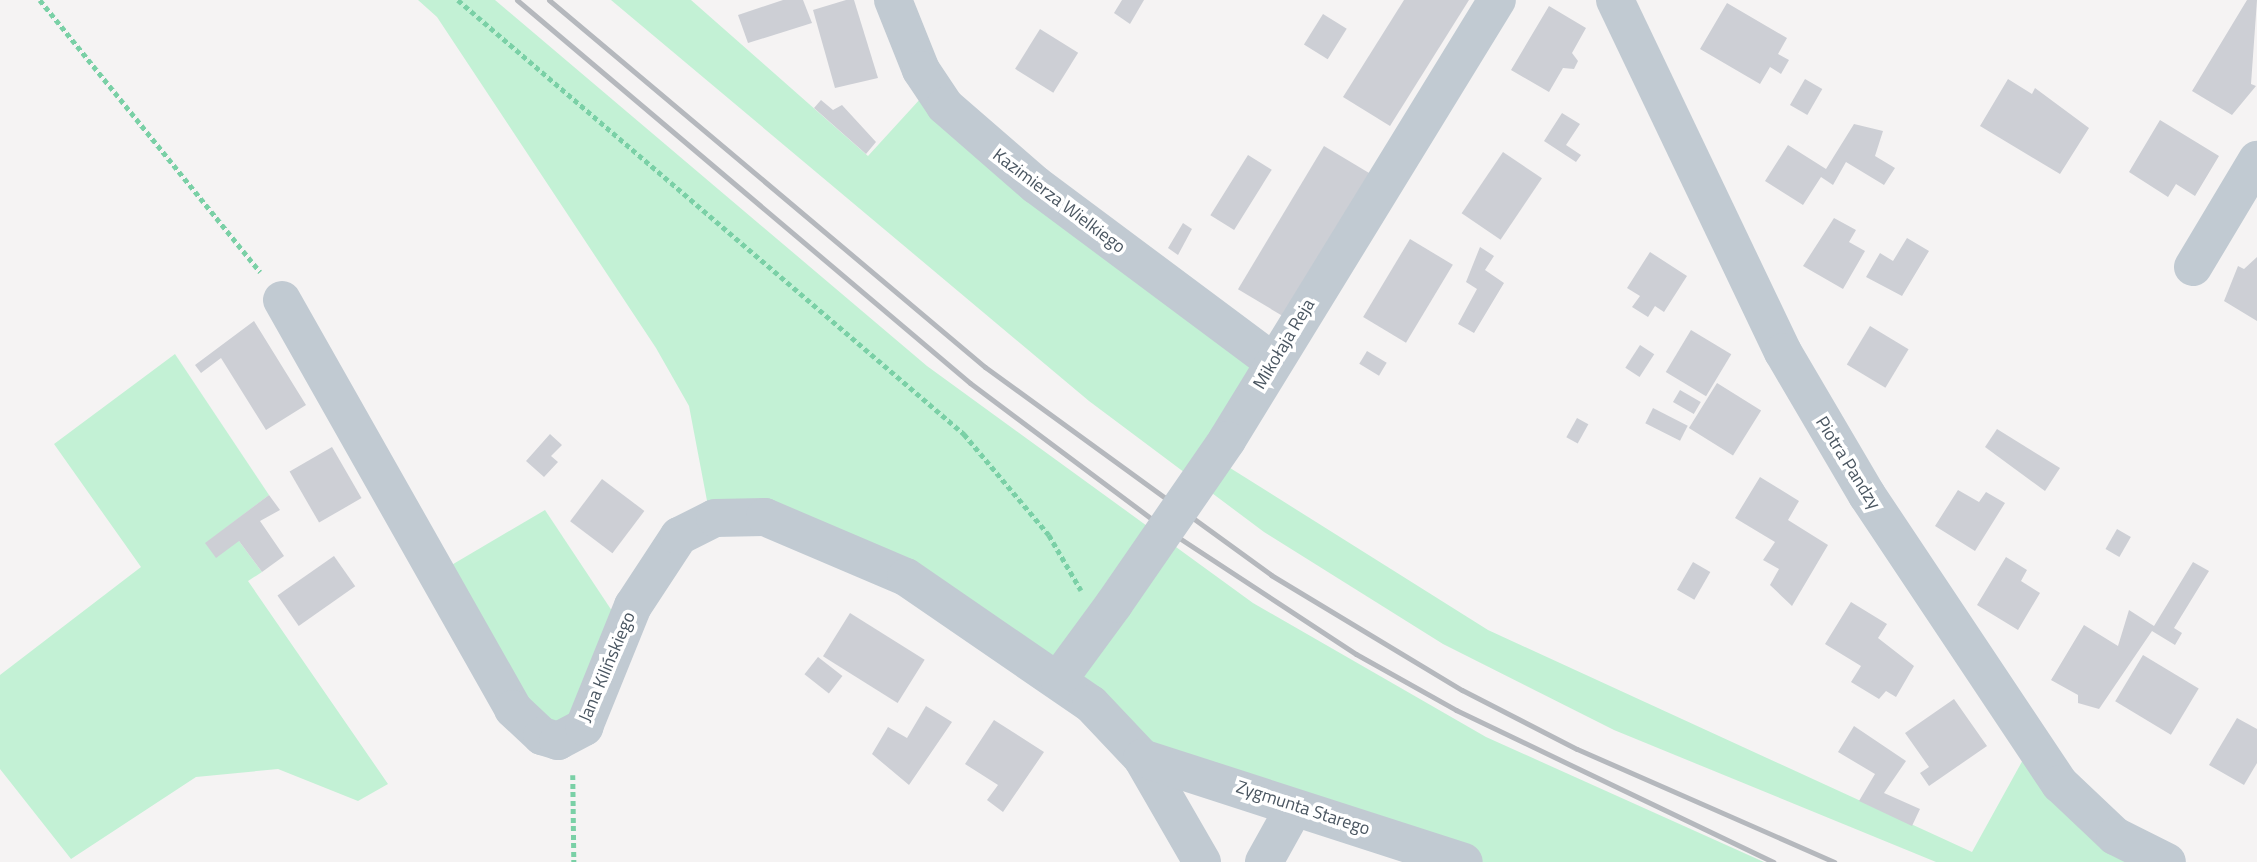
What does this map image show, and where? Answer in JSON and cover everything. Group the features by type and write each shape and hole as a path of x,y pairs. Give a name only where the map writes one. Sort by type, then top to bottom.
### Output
{"street":[{"name":"Kazimierza Wielkiego","path":"893,0 921,70 945,106 1036,185 1272,361"},
{"name":"Mikołaja Reja","path":"1059,679 1227,440 1272,361 1497,0"},
{"name":"Piotra Pandzy","path":"1615,0 1783,352 1882,518 2052,775 2115,836 2167,862"},
{"path":"2193,267 2257,160"},
{"name":"Jana Kilińskiego","path":"282,300 516,714 542,736 573,736 592,713 646,580 679,536 715,518 765,517 860,553 1059,679 1114,725 1142,758 1202,862"},
{"name":"Zygmunta Starego","path":"1142,758 1464,862"},
{"path":"1264,862 1294,808"}],"path":[{"path":"40,0 282,300"},
{"path":"458,0 964,435 1021,498 1109,611"},
{"path":"573,736 574,862"}],"green space":[{"path":"418,0 495,0 927,366 1253,603 1486,737 1764,862 1464,862 1142,758 906,577 708,506 689,406 656,348 437,17"},
{"path":"611,0 691,0 868,156 932,86 1272,361 1211,456 1488,630 1972,852 2030,747 2167,862 1936,862 1614,730 1443,644 1264,532 1089,401"},
{"path":"175,354 269,495 206,543 239,541 262,572 248,581 388,784 358,801 278,769 196,777 71,859 0,769 0,675 141,567 54,444"},
{"path":"545,510 624,629 558,741 438,573"}],"building":[{"path":"783,0 803,0 812,23 748,43 738,15"},
{"path":"854,0 878,78 835,88 813,10"},
{"path":"1122,0 1144,0 1130,24 1114,13"},
{"path":"1404,0 1469,0 1390,126 1343,97"},
{"path":"2247,0 2257,0 2251,84 2256,86 2232,115 2192,91"},
{"path":"1727,3 1787,38 1778,54 1789,60 1781,74 1770,67 1760,84 1700,49"},
{"path":"1549,6 1586,28 1572,53 1578,61 1574,69 1563,68 1549,92 1511,70"},
{"path":"1323,14 1347,29 1328,59 1304,45"},
{"path":"1040,29 1078,53 1053,93 1015,69"},
{"path":"1805,79 1822,89 1807,115 1790,105"},
{"path":"2008,79 2032,94 2035,88 2089,128 2060,174 1980,126"},
{"path":"821,100 833,110 842,105 876,142 866,154 814,108"},
{"path":"1562,113 1580,124 1566,145 1581,155 1576,162 1544,141"},
{"path":"2160,120 2219,156 2195,196 2176,184 2168,197 2129,172"},
{"path":"1854,124 1883,131 1875,156 1895,168 1884,185 1846,162 1833,185 1821,177 1803,205 1765,181 1788,145 1826,169"},
{"path":"1324,146 1372,175 1286,318 1238,289"},
{"path":"1503,152 1542,178 1501,240 1462,213"},
{"path":"1248,155 1272,170 1234,230 1210,215"},
{"path":"1834,218 1856,230 1849,242 1865,251 1843,289 1803,266"},
{"path":"1183,223 1192,229 1178,255 1168,248"},
{"path":"1907,238 1929,251 1902,296 1866,277 1880,253 1893,261"},
{"path":"1410,239 1453,265 1406,343 1363,317"},
{"path":"1480,247 1494,256 1485,270 1504,283 1474,333 1458,324 1477,289 1466,282"},
{"path":"1650,252 1687,276 1664,312 1655,306 1648,317 1632,307 1640,296 1627,288"},
{"path":"2257,257 2257,321 2224,301 2238,266 2244,269"},
{"path":"254,321 306,405 266,430 221,358 201,373 195,365"},
{"path":"1870,326 1909,349 1885,388 1847,365"},
{"path":"1691,330 1731,354 1706,396 1666,372"},
{"path":"1640,345 1654,354 1640,377 1625,368"},
{"path":"1367,351 1387,363 1379,376 1359,364"},
{"path":"1717,383 1761,411 1733,456 1689,428"},
{"path":"1680,390 1701,402 1694,414 1673,402"},
{"path":"1653,408 1688,426 1680,441 1645,423"},
{"path":"1577,418 1588,424 1578,444 1566,437"},
{"path":"1997,429 2060,468 2045,491 1985,447"},
{"path":"550,434 562,445 551,456 558,462 544,477 526,461"},
{"path":"332,447 362,498 319,523 290,472"},
{"path":"1760,477 1799,501 1788,520 1828,545 1792,606 1770,585 1779,569 1763,560 1775,542 1735,518"},
{"path":"602,479 644,511 612,553 570,521"},
{"path":"1958,490 1979,502 1986,492 2005,503 1975,551 1935,526"},
{"path":"269,495 280,510 260,521 284,556 262,572 239,541 216,558 205,543"},
{"path":"2117,529 2131,537 2119,557 2106,549"},
{"path":"334,556 355,586 299,626 277,596"},
{"path":"2006,557 2027,570 2021,581 2040,593 2018,630 1977,605"},
{"path":"1693,562 1710,572 1694,600 1677,590"},
{"path":"2193,562 2209,571 2174,628 2182,633 2175,645 2152,631 2099,709 2078,703 2078,695 2051,680 2084,625 2118,646 2129,610 2154,626"},
{"path":"1851,602 1887,624 1878,638 1914,666 1896,697 1886,691 1879,699 1851,682 1861,666 1825,644"},
{"path":"850,613 925,660 898,703 823,656"},
{"path":"2143,655 2199,688 2171,735 2115,701"},
{"path":"818,657 842,676 829,693 804,674"},
{"path":"1954,699 1987,746 1929,786 1920,773 1929,767 1905,733"},
{"path":"926,706 952,722 909,785 872,754 888,727 907,738"},
{"path":"2237,718 2257,729 2257,763 2244,785 2209,765"},
{"path":"994,720 1044,752 1003,812 987,800 998,785 965,764"},
{"path":"1854,726 1906,761 1884,793 1920,809 1912,826 1859,801 1875,774 1838,752"}],"railway":[{"path":"517,0 970,383 1161,526 1356,654 1456,710 1773,862"},
{"path":"549,0 985,367 1271,575 1462,690 1577,749 1834,862"}]}
